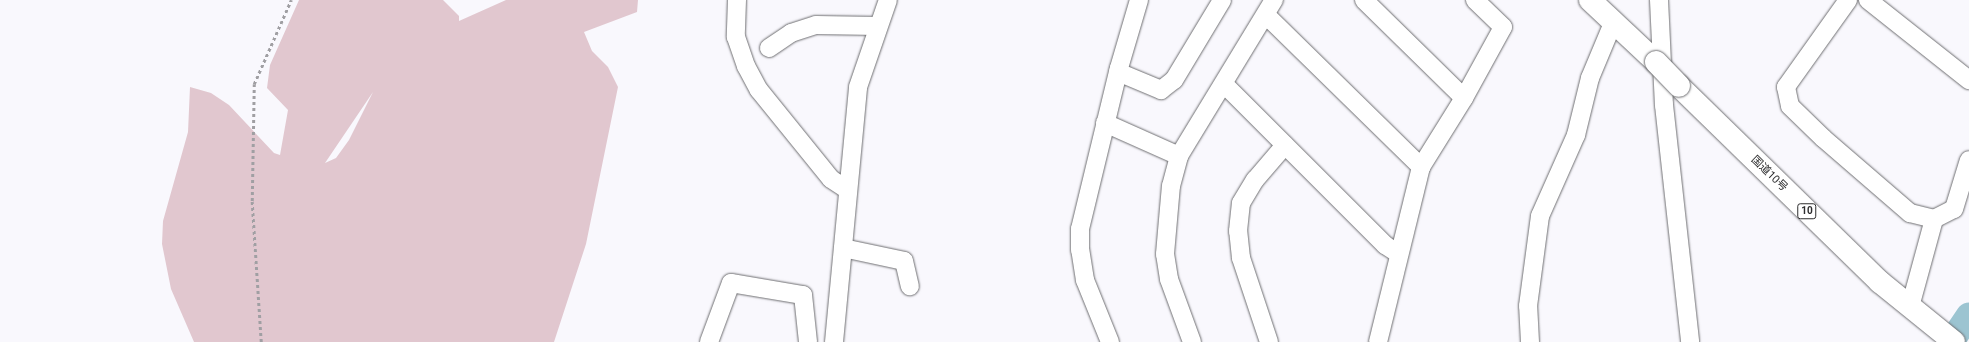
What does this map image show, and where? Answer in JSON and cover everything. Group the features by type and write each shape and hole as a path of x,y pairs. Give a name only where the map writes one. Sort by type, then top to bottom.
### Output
{"highway":[{"name":"国道10号","path":"1603,9 1679,86 1880,282 1947,337"}],"street":[{"path":"737,0 736,37 746,66 759,90 831,179 848,190"},
{"path":"834,342 858,87 888,0"},
{"path":"1110,342 1085,280 1080,250 1084,204 1118,72 1139,0"},
{"path":"1118,72 1161,90 1174,80 1222,0"},
{"path":"1364,0 1464,98"},
{"path":"1378,342 1420,167 1464,98 1502,27 1475,0"},
{"path":"1659,0 1664,105 1690,342"},
{"path":"1848,0 1786,87 1790,106 1885,193 1910,213 1934,219 1954,209 1969,160"},
{"path":"1868,0 1969,80"},
{"path":"1192,342 1169,279 1165,254 1171,186 1179,156 1270,8 1420,167"},
{"path":"1530,342 1528,306 1540,216 1576,135 1590,78 1603,9"},
{"path":"770,48 790,33 816,25 878,26"},
{"path":"1224,84 1385,245 1399,254"},
{"path":"1105,123 1179,156"},
{"path":"1269,342 1241,258 1238,231 1241,203 1254,180 1285,145"},
{"path":"1910,307 1934,219"},
{"path":"843,248 904,261 910,286"},
{"path":"709,342 731,283 803,295 808,342"}],"path":[{"path":"261,342 252,201 254,84 291,0"}],"shaded area":[{"path":"299,0 443,0 459,16 459,21 506,0 638,0 637,12 584,32 592,51 608,67 618,87 586,244 554,342 194,342 171,289 162,244 163,221 188,132 190,87 211,93 229,105 274,153 280,155 288,110 267,88 270,65","holes":["373,92 349,140 336,158 325,163"]}],"waterway":[{"path":"1951,342 1969,315"}]}
